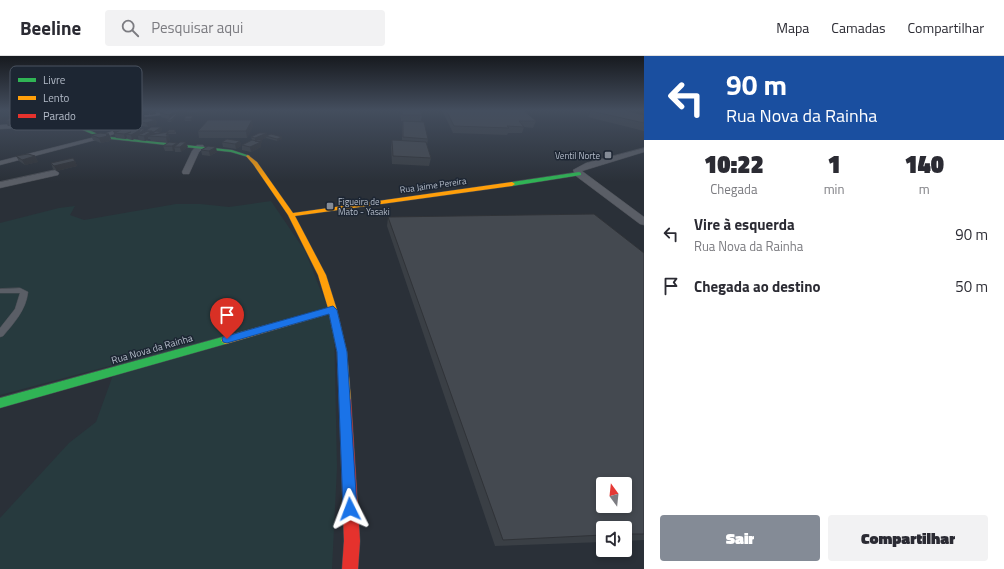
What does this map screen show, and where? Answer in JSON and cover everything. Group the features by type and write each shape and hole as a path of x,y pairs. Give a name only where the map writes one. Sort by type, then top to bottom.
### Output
{"street":[{"path":"96,134 135,141 232,151 249,156 291,215 322,274 333,310 342,352 352,541 350,569"},
{"path":"0,163 107,134"},
{"path":"186,172 196,150 200,147"},
{"path":"644,150 589,165 577,170 579,174 644,222"},
{"path":"0,185 55,173"},
{"name":"Rua Jaime Pereira","path":"291,215 579,174"},
{"name":"Rua Nova da Rainha","path":"0,403 333,310"}],"lane":[{"path":"0,291 20,290 24,292 24,298 20,309 0,334"}],"green space":[{"path":"271,201 305,251 334,324 337,467 332,569 0,569 0,518 69,443 96,422 117,364 0,395 0,223 59,208 75,206 70,215 84,220 176,204 200,204 229,207"}],"building":[{"path":"109,134 106,135 108,136 99,138 91,135"},
{"path":"140,134 147,134 144,136 138,135"},
{"path":"257,134 265,134 255,138 251,137"},
{"path":"271,134 282,137 277,139 266,136"},
{"path":"403,134 427,134 428,139 403,137"},
{"path":"169,135 166,137 149,136"},
{"path":"227,139 240,141 235,144 222,142"},
{"path":"252,140 261,142 250,147 242,145"},
{"path":"392,140 426,142 431,158 393,156"},
{"path":"169,142 177,143 172,146 163,146"},
{"path":"180,142 186,142 180,147 174,147"},
{"path":"208,146 216,147 209,151 201,150"},
{"path":"28,154 35,156 22,160 16,156"},
{"path":"73,158 75,161 54,166 51,163"},
{"path":"594,214 644,253 644,534 632,534 632,521 596,521 596,535 503,540 388,217"}],"traffic: fast":[{"path":"94,134 101,137 232,151 248,156"},
{"path":"512,184 579,174"},
{"path":"0,403 226,340"}],"traffic: slow":[{"path":"248,156 255,163 291,215 322,275 333,310 342,352 345,400"},
{"path":"291,215 512,184"},
{"path":"226,340 333,310"}],"traffic: jam":[{"path":"345,400 352,541 350,569"}],"place":[{"name":"Ventil Norte","path":"608,155"},
{"name":"Figueira de Mato - Yasaki","path":"330,206"}],"route":[{"path":"227,339 333,310 342,352 350,509"}]}
